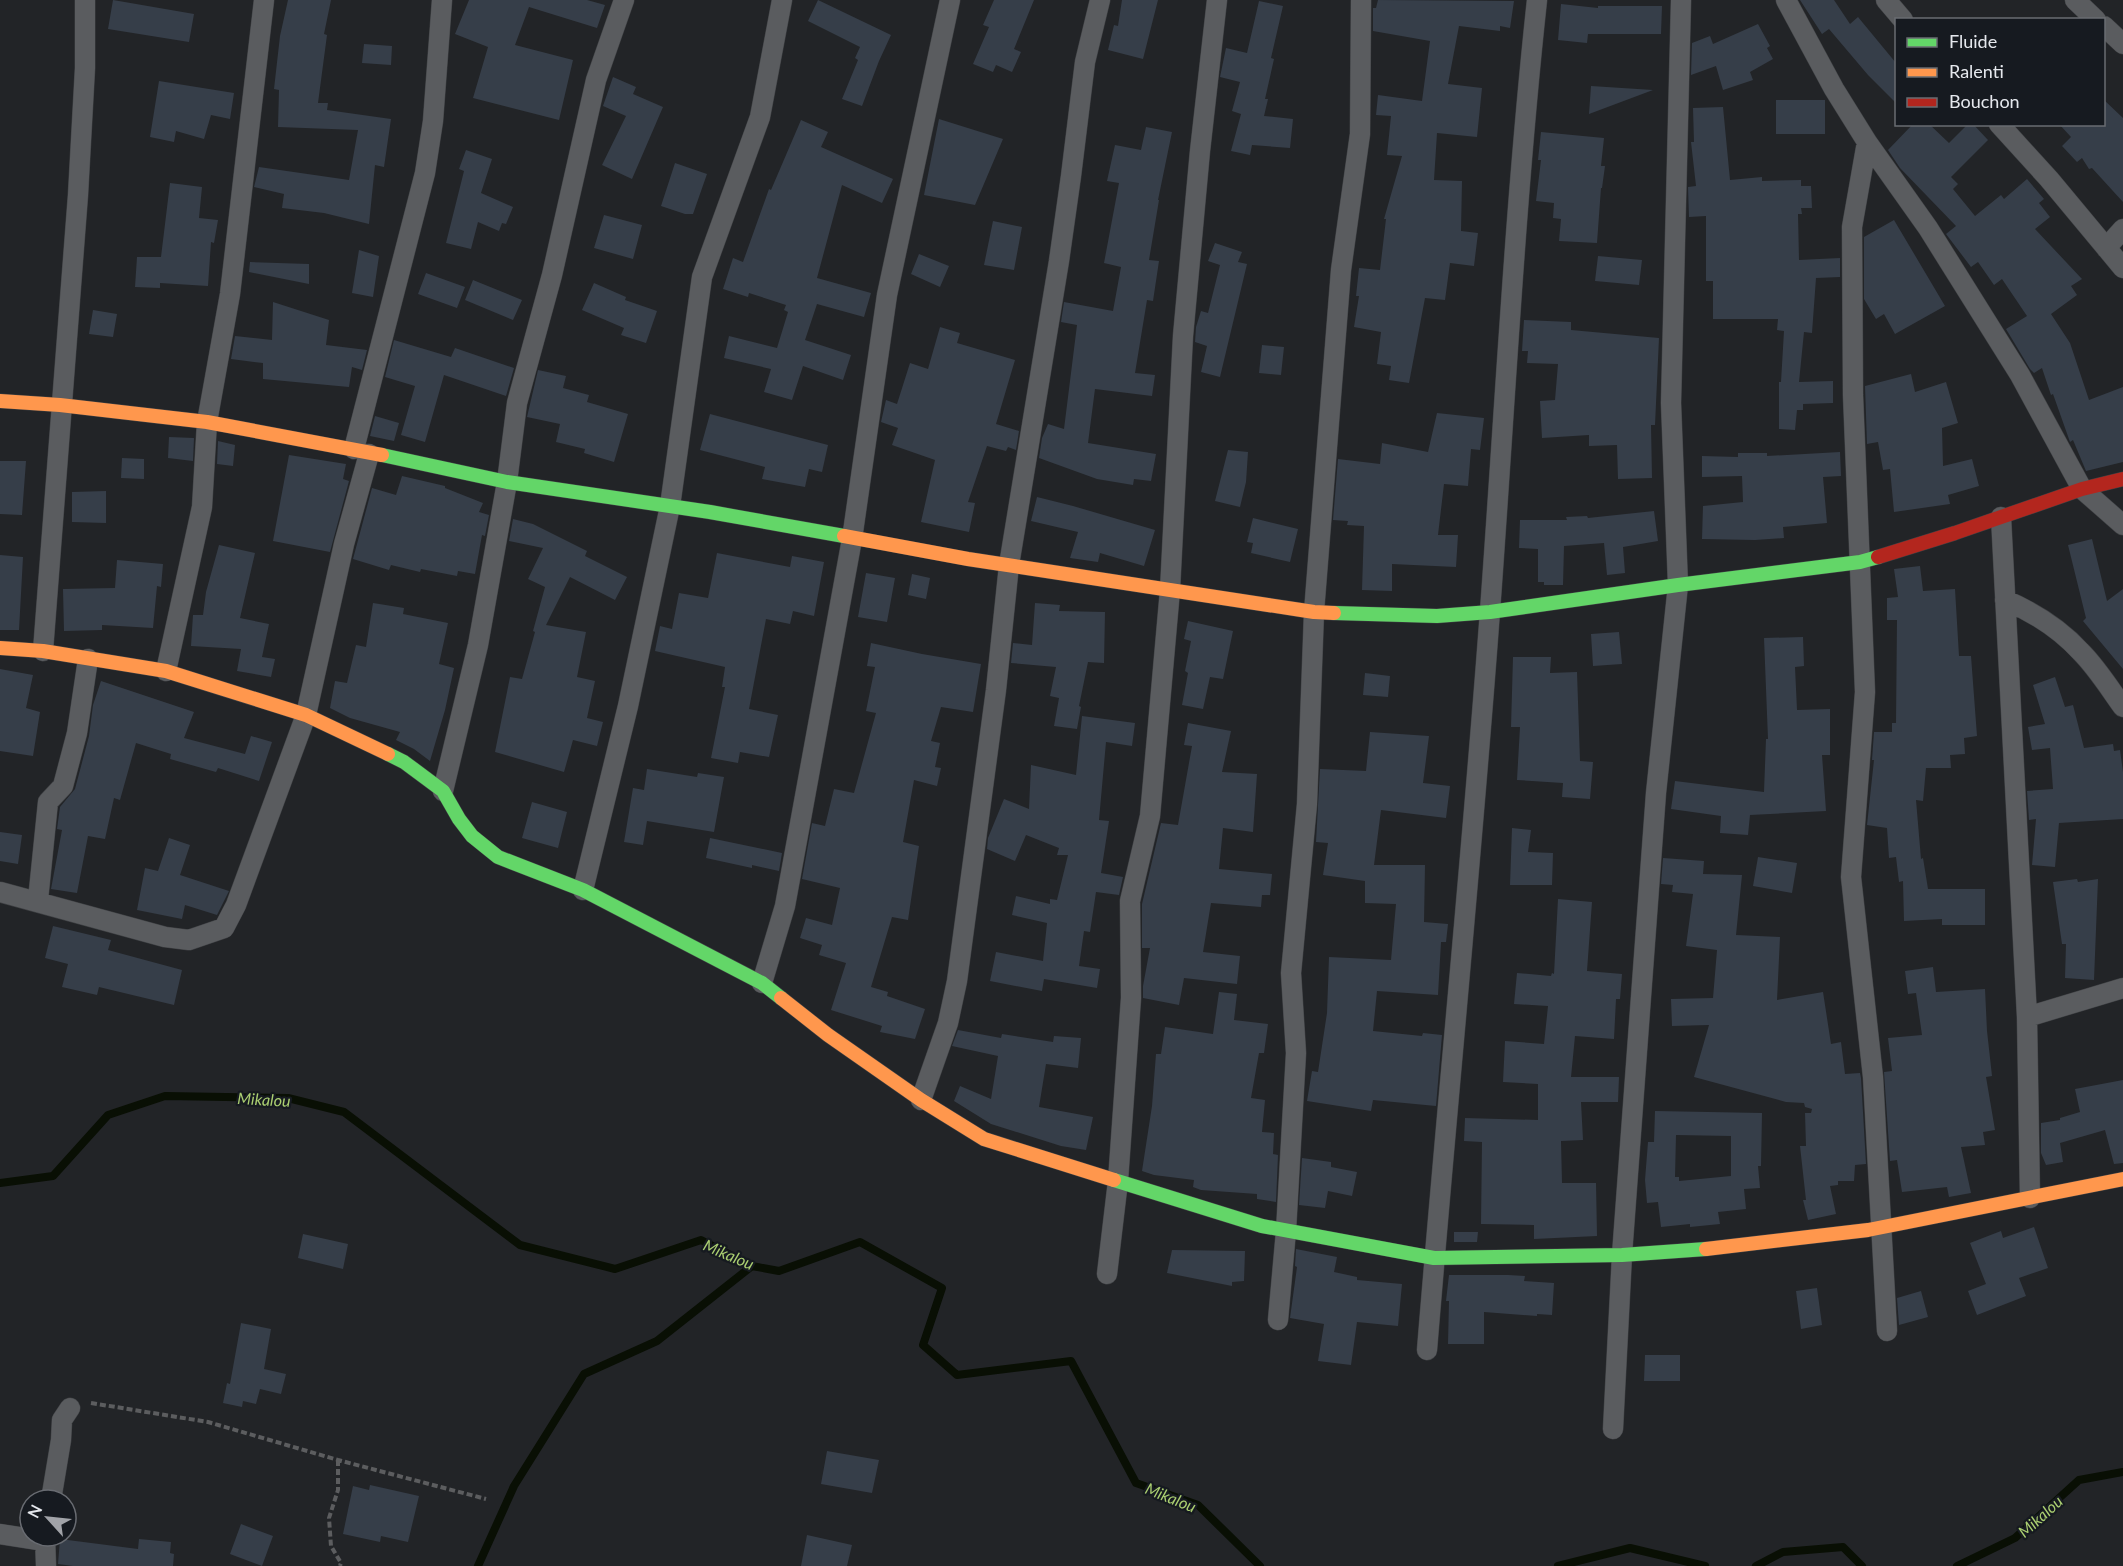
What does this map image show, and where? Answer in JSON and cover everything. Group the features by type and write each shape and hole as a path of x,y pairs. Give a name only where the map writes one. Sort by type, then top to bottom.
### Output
{"street":[{"path":"44,651 60,405 78,183 85,68 85,0"},
{"path":"166,671 202,507 207,422 231,294 264,0"},
{"path":"0,891 165,937 189,940 224,928 236,905 306,714 344,544 361,452 425,173 433,121 442,0"},
{"path":"442,790 478,645 507,482 517,403 552,274 596,80 624,0"},
{"path":"583,890 628,706 670,506 702,276 760,117 782,0"},
{"path":"762,983 785,906 852,540 887,295 950,0"},
{"path":"921,1100 948,1023 957,981 996,690 1009,565 1065,218 1084,62 1100,0"},
{"path":"1107,1274 1118,1181 1131,998 1130,901 1150,816 1170,590 1184,336 1200,151 1217,0"},
{"path":"1278,1320 1287,1231 1296,1053 1291,973 1307,804 1314,612 1341,270 1360,134 1361,0"},
{"path":"1427,1350 1490,612 1511,293 1537,0"},
{"path":"1613,1429 1622,1255 1656,793 1678,585 1671,402 1682,0"},
{"path":"1786,0 1834,89 1928,228 2020,375 2046,419 2082,489 2123,525"},
{"path":"1886,0 1901,18"},
{"path":"2075,0 2094,18"},
{"path":"2105,28 2123,44"},
{"path":"2001,126 2049,179 2123,268"},
{"path":"1868,142 1852,227 1853,395 1865,692 1851,877 1873,1077 1887,1331"},
{"path":"2106,248 2123,229"},
{"path":"0,401 60,405 207,422 507,482 670,506 852,540 1314,612 1437,616 1490,612 1860,562 2082,489 2123,478"},
{"path":"2001,517 2026,1017 2030,1198"},
{"path":"2005,600 2047,622 2082,652 2123,707"},
{"path":"0,648 44,651 166,671 306,714 404,762 442,790 472,836 498,857 583,890 762,983 828,1035 921,1100 984,1138 1223,1214 1287,1231 1434,1258 1622,1255 1726,1248 1880,1227 2123,1179"},
{"path":"38,900 48,802 63,786 77,733 88,659"},
{"path":"2026,1017 2123,988"},
{"path":"53,1488 62,1420 70,1408"},
{"path":"0,1534 18,1536"},
{"path":"45,1548 45,1566"}],"path":[{"path":"70,1408 86,1402 208,1422 338,1460 486,1499"},
{"path":"338,1460 338,1490 329,1518 331,1546 340,1566"}],"building":[{"path":"113,0 194,14 189,42 108,29"},
{"path":"288,0 331,0 324,34 327,35 318,103 328,103 327,110 391,119 384,167 375,165 369,224 324,213 282,208 284,194 254,187 259,167 349,180 358,130 278,127 279,90 274,89 280,36"},
{"path":"469,0 587,0 605,5 597,28 529,7 515,45 573,60 559,120 473,98 488,47 455,34"},
{"path":"818,0 891,35 862,106 842,99 858,60 855,58 860,47 808,21"},
{"path":"994,0 1034,0 1014,49 1021,52 1012,72 996,65 993,72 973,64 989,27 983,25"},
{"path":"1122,0 1158,0 1143,59 1108,50 1114,25 1118,26"},
{"path":"1378,0 1514,1 1510,28 1500,26 1500,31 1459,26 1448,84 1482,88 1477,137 1437,133 1434,180 1462,181 1461,231 1478,233 1474,266 1450,263 1445,300 1425,298 1409,383 1389,380 1391,366 1377,364 1381,332 1354,327 1359,296 1356,296 1359,268 1380,270 1386,219 1384,219 1402,156 1387,155 1391,116 1376,115 1378,95 1422,101 1430,41 1373,31 1373,8 1376,8"},
{"path":"1800,0 1834,0 1850,24 1858,17 1895,62 1895,102 1868,75 1829,29 1822,34"},
{"path":"1259,1 1283,6 1271,58 1274,59 1265,99 1268,99 1264,116 1293,119 1290,148 1252,145 1250,155 1231,151 1241,114 1232,111 1240,82 1220,77 1226,48 1247,53"},
{"path":"1561,4 1598,8 1598,6 1662,6 1661,34 1588,34 1587,43 1558,40"},
{"path":"1758,24 1770,46 1767,48 1773,59 1750,72 1753,80 1723,90 1716,66 1691,75 1692,43 1710,36 1713,44"},
{"path":"364,44 392,46 391,65 362,63"},
{"path":"613,77 636,87 633,94 663,107 632,179 602,165 626,116 603,106"},
{"path":"159,81 234,93 230,119 211,115 204,139 176,131 174,142 150,137"},
{"path":"1591,86 1653,90 1589,114"},
{"path":"1776,100 1825,100 1825,134 1776,134"},
{"path":"2105,101 2123,118 2123,202 2092,168 2089,169 2082,158 2077,162 2062,146 2071,137 2061,126 2105,126"},
{"path":"1723,107 1730,180 1762,177 1762,181 1801,180 1801,186 1811,186 1812,208 1801,208 1802,214 1798,214 1799,260 1840,258 1840,277 1816,278 1812,333 1804,332 1799,382 1833,381 1833,403 1803,404 1803,410 1797,410 1795,430 1779,429 1779,382 1781,382 1784,331 1777,330 1778,319 1713,319 1713,281 1706,281 1706,216 1689,217 1688,187 1696,186 1691,142 1694,142 1693,108"},
{"path":"939,119 1003,139 975,205 924,195"},
{"path":"801,120 828,132 821,147 893,179 882,203 842,185 817,278 871,293 864,317 817,304 805,340 851,355 843,380 803,366 792,400 764,392 771,369 724,358 729,336 777,348 788,312 784,310 786,305 749,293 748,297 723,289 733,258 743,262 769,189 771,190"},
{"path":"1911,126 1931,126 1949,143 1966,126 1975,126 1988,140 1951,177 1958,184 1953,189 1975,216 2001,195 2004,199 2027,179 2044,199 2039,203 2050,217 2035,229 2082,279 2071,286 2077,295 2051,314 2070,343 2089,400 2123,387 2123,462 2086,471 2073,440 2070,442 2042,368 2034,373 2030,369 2006,329 2027,316 2002,279 1994,285 1978,262 1971,267 1946,234 1956,226 1900,168 1888,150"},
{"path":"1146,127 1172,132 1149,260 1159,261 1153,301 1147,300 1135,373 1155,375 1152,396 1095,389 1088,443 1156,454 1151,481 1134,479 1133,485 1097,479 1039,458 1042,438 1048,424 1064,429 1077,325 1061,322 1064,302 1113,311 1121,267 1104,263 1119,183 1107,181 1115,145 1141,150"},
{"path":"1541,132 1604,138 1601,166 1605,166 1597,243 1559,241 1561,219 1553,218 1554,203 1536,201 1541,160 1538,160"},
{"path":"466,150 492,159 481,193 513,207 506,224 502,223 499,231 478,222 471,249 446,243 464,171 459,169"},
{"path":"675,163 707,174 693,214 685,214 661,206"},
{"path":"170,183 202,187 199,218 218,220 214,243 211,242 208,286 160,283 160,288 135,287 137,257 161,257"},
{"path":"604,215 642,225 633,259 594,248"},
{"path":"1894,220 1945,306 1895,334 1884,314 1876,319 1864,299 1864,237"},
{"path":"993,221 1022,227 1014,270 984,265"},
{"path":"1215,243 1242,252 1238,262 1247,264 1220,377 1201,372 1207,346 1195,342 1196,327 1201,311 1208,313 1220,265 1208,261"},
{"path":"359,250 379,256 373,297 352,293"},
{"path":"919,254 949,266 940,287 911,274"},
{"path":"1598,256 1642,260 1639,285 1595,281"},
{"path":"250,262 309,264 309,284 249,272"},
{"path":"426,273 465,287 457,308 418,294"},
{"path":"473,280 522,300 513,320 465,300"},
{"path":"594,283 626,297 625,300 657,311 646,343 621,335 624,328 582,310"},
{"path":"273,302 329,320 326,345 367,350 362,370 352,367 349,387 263,379 263,363 231,359 235,336 272,340"},
{"path":"93,310 117,314 113,337 89,334"},
{"path":"1524,320 1571,322 1571,330 1659,338 1655,425 1651,425 1652,478 1618,479 1617,445 1589,446 1589,435 1542,438 1540,401 1555,400 1558,364 1527,363 1528,351 1522,351"},
{"path":"940,327 960,333 957,343 1015,360 996,424 1019,431 1016,450 1008,447 1006,451 987,446 968,502 975,503 969,532 921,522 935,460 892,445 898,428 881,422 886,400 897,404 910,363 928,369"},
{"path":"394,340 451,357 455,348 514,368 506,396 444,375 425,442 401,435 415,386 385,377"},
{"path":"1262,345 1284,347 1281,375 1259,373"},
{"path":"538,370 566,376 563,388 589,395 587,402 628,414 614,462 584,453 585,449 556,442 560,424 527,417"},
{"path":"1911,374 1915,392 1946,382 1958,423 1942,428 1943,466 1972,459 1979,486 1948,495 1950,504 1894,512 1890,469 1883,470 1878,442 1867,444 1865,386"},
{"path":"1437,413 1484,418 1480,450 1471,449 1468,486 1444,484 1438,535 1458,535 1456,567 1392,564 1392,591 1362,590 1364,526 1347,525 1348,521 1333,520 1338,459 1380,464 1382,443 1428,452"},
{"path":"710,414 828,445 822,472 809,469 805,487 762,479 765,467 700,450"},
{"path":"375,416 399,423 394,441 370,436"},
{"path":"169,437 194,438 193,461 168,458"},
{"path":"218,441 235,445 233,466 217,464"},
{"path":"1228,450 1248,452 1246,482 1240,507 1215,501"},
{"path":"1840,452 1841,476 1823,477 1827,523 1783,527 1784,538 1702,539 1703,506 1743,502 1742,476 1702,477 1702,456 1738,457 1738,453 1767,453 1767,456"},
{"path":"289,455 346,464 343,479 349,481 330,552 273,541"},
{"path":"122,458 144,459 144,479 121,478"},
{"path":"0,461 26,461 22,515 0,514"},
{"path":"402,476 445,486 445,488 483,503 479,512 489,515 485,536 482,535 475,574 458,571 457,576 421,569 420,572 391,565 389,570 353,559 372,488 396,495"},
{"path":"106,491 106,523 72,522 72,492"},
{"path":"1037,497 1155,530 1144,566 1100,553 1098,562 1070,558 1078,532 1031,521"},
{"path":"1654,511 1658,541 1623,547 1625,573 1607,575 1604,543 1564,546 1563,585 1544,585 1544,582 1538,582 1538,549 1519,548 1520,520 1567,520 1566,517 1587,516 1588,518"},
{"path":"1253,518 1298,529 1290,562 1251,553 1253,543 1247,542"},
{"path":"513,519 533,524 587,551 585,556 627,577 615,600 570,577 546,625 586,632 577,677 595,681 587,718 603,722 597,746 573,740 564,772 495,752 510,677 522,679 545,587 528,579 543,548 509,541"},
{"path":"2092,539 2107,601 2123,589 2123,669 2083,621 2086,618 2068,545"},
{"path":"219,545 255,553 240,618 269,624 262,657 275,659 271,677 237,671 241,649 191,646 193,615 203,615 206,592"},
{"path":"717,553 790,567 792,556 824,562 814,616 793,611 790,624 766,619 749,709 778,715 769,757 740,752 738,763 711,758 725,687 722,687 725,667 655,651 660,626 672,629 679,593 708,598"},
{"path":"0,555 23,557 19,630 0,630"},
{"path":"117,560 163,564 161,587 157,586 153,628 102,625 102,630 64,631 63,589 115,588"},
{"path":"1920,566 1923,591 1955,589 1959,656 1971,656 1977,736 1964,738 1965,754 1950,755 1951,768 1926,768 1923,801 1916,800 1921,859 1923,858 1928,889 1985,889 1985,925 1942,925 1942,919 1904,921 1903,881 1899,882 1896,857 1889,858 1887,828 1867,825 1874,760 1872,760 1874,732 1892,732 1892,723 1896,723 1897,620 1887,620 1887,598 1898,597 1894,569"},
{"path":"866,573 895,578 887,622 858,617"},
{"path":"912,574 930,578 926,599 908,595"},
{"path":"373,603 404,608 403,614 448,623 439,664 454,668 430,761 414,749 396,740 400,732 350,718 330,708 335,681 347,683 356,645 366,647"},
{"path":"1035,603 1060,605 1059,611 1105,612 1104,663 1088,662 1077,729 1054,726 1059,698 1050,696 1056,667 1011,663 1013,643 1032,645"},
{"path":"1188,621 1233,631 1223,679 1210,677 1203,709 1182,705 1191,641 1184,639"},
{"path":"1619,632 1622,664 1593,666 1591,634"},
{"path":"1803,637 1804,666 1795,667 1797,710 1830,709 1830,755 1822,755 1826,811 1750,815 1748,835 1720,833 1721,816 1671,809 1675,781 1764,792 1766,739 1768,739 1764,638"},
{"path":"871,643 981,664 973,712 941,707 931,741 940,743 935,767 941,768 937,786 914,780 903,842 919,846 908,920 892,917 871,987 888,992 887,996 925,1009 915,1039 880,1032 882,1026 831,1010 846,963 819,955 822,945 800,938 806,918 832,925 840,888 802,879 812,823 825,826 834,789 854,793 876,713 866,711 875,667 867,666"},
{"path":"1513,657 1551,657 1550,673 1577,672 1580,761 1593,762 1590,799 1562,797 1563,783 1517,780 1520,727 1511,727"},
{"path":"0,669 33,675 26,708 40,712 33,756 0,751"},
{"path":"1365,673 1390,676 1388,697 1363,695"},
{"path":"2055,677 2065,707 2073,705 2084,748 2113,744 2114,751 2120,750 2123,772 2123,819 2059,823 2055,867 2032,865 2036,819 2029,820 2027,791 2053,789 2050,748 2032,750 2028,727 2045,724 2033,685"},
{"path":"101,681 194,712 184,738 245,754 251,736 272,742 259,781 218,768 216,772 170,759 171,754 136,743 120,800 114,798 105,839 88,836 77,893 51,889 62,830 57,829 60,807 75,789 89,736 93,705"},
{"path":"1082,716 1135,723 1132,746 1106,742 1099,820 1109,821 1101,873 1123,877 1119,895 1096,892 1090,932 1084,931 1079,966 1100,969 1097,988 1044,979 1042,991 990,981 996,952 1043,961 1047,923 1012,915 1016,896 1050,904 1050,899 1057,900 1068,855 1057,855 1059,848 1026,835 1015,861 987,849 988,838 1004,799 1029,809 1031,765 1076,775"},
{"path":"1188,723 1231,731 1222,772 1257,774 1253,832 1223,828 1219,869 1272,874 1270,895 1262,895 1261,907 1211,903 1203,952 1240,956 1237,984 1184,978 1179,1005 1143,998 1150,948 1142,948 1142,904 1161,823 1178,825 1192,746 1184,745"},
{"path":"1370,732 1429,736 1423,783 1450,786 1446,818 1381,810 1374,865 1425,865 1424,922 1448,924 1446,942 1441,942 1438,995 1377,991 1373,1031 1422,1036 1423,1033 1442,1035 1436,1106 1373,1100 1371,1111 1307,1101 1312,1071 1318,1072 1327,1013 1329,957 1391,960 1396,904 1365,903 1365,881 1323,875 1328,843 1316,842 1320,769 1366,771"},
{"path":"647,769 697,777 698,773 724,777 714,832 647,821 643,845 624,842 633,788 644,790"},
{"path":"532,802 567,812 558,848 522,838"},
{"path":"1512,828 1531,830 1528,852 1553,853 1552,885 1510,885"},
{"path":"0,832 22,835 18,864 0,861"},
{"path":"169,838 190,845 180,875 229,891 217,915 185,905 182,919 137,910 145,868 158,871"},
{"path":"710,838 782,853 779,871 706,858"},
{"path":"1758,857 1797,863 1792,893 1753,886"},
{"path":"1663,858 1704,861 1703,874 1742,875 1736,935 1780,937 1777,1000 1823,992 1831,1044 1841,1042 1845,1074 1860,1073 1861,1078 1866,1164 1855,1165 1854,1181 1838,1181 1838,1185 1830,1186 1836,1214 1808,1220 1803,1200 1806,1200 1800,1146 1806,1146 1805,1113 1811,1113 1812,1109 1805,1107 1804,1103 1786,1102 1694,1077 1709,1025 1672,1026 1671,999 1713,998 1717,950 1686,946 1693,894 1672,892 1673,885 1661,884"},
{"path":"2077,879 2078,882 2098,879 2094,980 2065,978 2066,944 2062,944 2053,882"},
{"path":"1558,899 1592,902 1587,971 1622,974 1620,999 1616,999 1614,1039 1575,1036 1571,1077 1619,1077 1618,1102 1581,1102 1583,1140 1561,1141 1562,1183 1596,1183 1597,1236 1534,1239 1534,1225 1481,1224 1482,1142 1464,1141 1465,1118 1538,1120 1538,1084 1503,1082 1505,1041 1544,1044 1548,1006 1514,1004 1517,973 1551,976 1552,973 1554,974"},
{"path":"53,926 111,940 108,950 182,970 174,1005 99,987 97,995 62,987 68,964 45,958"},
{"path":"1933,967 1936,992 1985,989 1992,1076 1986,1077 1995,1130 1983,1132 1985,1145 1961,1147 1971,1193 1949,1197 1947,1187 1902,1192 1897,1160 1890,1161 1884,1072 1892,1071 1888,1038 1922,1035 1916,993 1908,994 1905,971"},
{"path":"1219,992 1237,994 1234,1020 1268,1024 1264,1053 1259,1053 1251,1098 1265,1100 1262,1132 1274,1133 1273,1154 1278,1155 1276,1202 1257,1199 1257,1194 1201,1190 1193,1187 1194,1180 1154,1175 1142,1171 1152,1106 1156,1054 1161,1054 1165,1027 1213,1034"},
{"path":"958,1030 1001,1038 1002,1034 1053,1042 1054,1036 1081,1038 1078,1068 1046,1064 1039,1107 1093,1117 1086,1150 1061,1146 991,1124 954,1101 960,1086 991,1099 998,1056 952,1046"},
{"path":"2123,1080 2123,1163 2114,1164 2105,1130 2060,1143 2063,1162 2046,1165 2041,1153 2041,1123 2060,1120 2060,1118 2080,1112 2075,1089"},
{"path":"1655,1111 1762,1113 1761,1166 1758,1166 1760,1188 1744,1189 1746,1209 1718,1212 1720,1224 1661,1227 1658,1202 1647,1203 1645,1180 1648,1142 1654,1142","holes":["1676,1135 1731,1136 1731,1176 1679,1181 1679,1177 1675,1177"]},
{"path":"1302,1158 1331,1162 1331,1167 1357,1172 1352,1196 1328,1191 1325,1208 1299,1205"},
{"path":"2034,1227 2048,1268 2019,1278 2026,1296 1977,1315 1968,1291 1986,1284 1970,1243 2001,1231 2003,1238"},
{"path":"1454,1232 1478,1232 1477,1242 1454,1242"},
{"path":"303,1234 348,1244 343,1269 298,1258"},
{"path":"1296,1249 1337,1257 1334,1272 1357,1277 1357,1280 1402,1284 1398,1326 1357,1322 1351,1365 1318,1361 1324,1324 1290,1318 1297,1267 1295,1266"},
{"path":"1172,1250 1245,1251 1244,1281 1232,1282 1232,1286 1167,1273"},
{"path":"1449,1275 1525,1276 1524,1281 1554,1283 1552,1315 1484,1312 1484,1344 1448,1344 1449,1301 1446,1301"},
{"path":"1817,1288 1822,1325 1801,1329 1796,1291"},
{"path":"1921,1291 1928,1317 1899,1325 1897,1298"},
{"path":"241,1323 271,1329 264,1369 286,1374 281,1394 260,1389 256,1404 243,1401 242,1407 223,1403 227,1383 230,1384"},
{"path":"1645,1355 1680,1355 1680,1381 1644,1381"},
{"path":"827,1451 879,1460 872,1493 821,1484"},
{"path":"370,1485 419,1496 408,1542 381,1536 380,1542 343,1534 353,1486 369,1490"},
{"path":"241,1524 273,1536 262,1566 230,1554"},
{"path":"807,1535 852,1545 847,1566 801,1566"},
{"path":"139,1539 171,1542 170,1553 174,1554 173,1566 58,1564 59,1548 78,1548 78,1541 138,1549"}],"waterway":[{"name":"Mikalou","path":"0,1183 53,1176 108,1115 165,1096 288,1098 344,1112 520,1245 615,1269 701,1240 752,1266 779,1271 860,1242 942,1288 923,1345 957,1375 1071,1361 1136,1483 1198,1505 1260,1566"},
{"path":"478,1566 514,1486 584,1374 657,1341 752,1266"},
{"name":"Mikalou","path":"1957,1566 2015,1538 2079,1480 2123,1472"},
{"name":"Mikalou","path":"1756,1566 1783,1552 1843,1547 1862,1566"},
{"name":"Mikalou","path":"1558,1566 1630,1548 1705,1566"}],"traffic: fast":[{"path":"382,455 507,482 710,512 844,536"},
{"path":"1334,613 1437,616 1490,612 1860,562 1878,557"},
{"path":"388,754 404,762 443,791 472,836 498,857 583,890 762,983 781,998"},
{"path":"1114,1180 1262,1226 1434,1258 1622,1255 1706,1249"}],"traffic: slow":[{"path":"0,401 60,405 207,422 382,455"},
{"path":"844,536 968,559 1314,612 1334,613"},
{"path":"0,648 43,651 166,671 306,715 388,754"},
{"path":"781,998 828,1035 921,1100 984,1139 1114,1180"},
{"path":"1706,1249 1868,1230 2123,1179"}],"traffic: jam":[{"path":"1878,557 2082,489 2123,479"}]}
